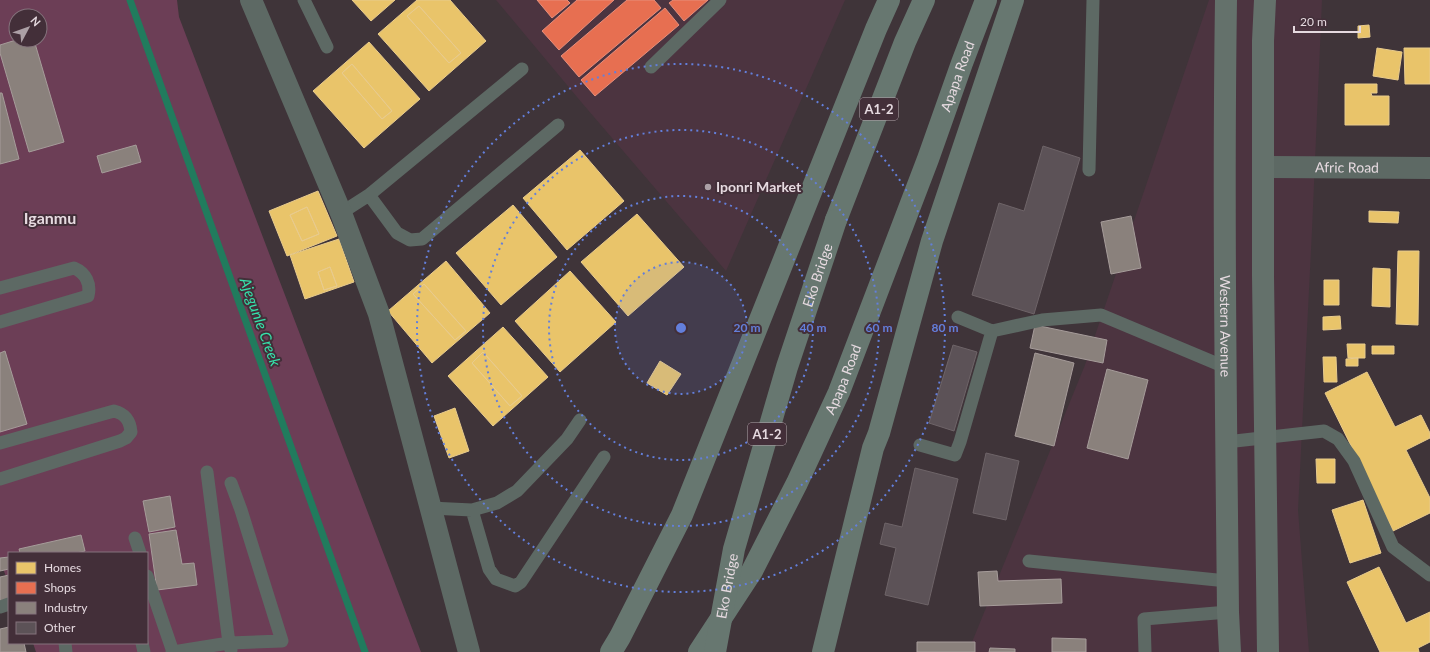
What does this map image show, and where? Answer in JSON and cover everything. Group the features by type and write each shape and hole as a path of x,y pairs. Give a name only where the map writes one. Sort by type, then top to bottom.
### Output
{"highway":[{"path":"611,652 620,638 682,516 876,29 889,0"},
{"name":"Eko Bridge","path":"715,652 734,549 787,367 836,220 905,42 924,0"},
{"name":"Apapa Road","path":"699,652 752,571 797,483 839,392 928,159 986,0"},
{"path":"823,652 873,448 879,433 932,241 1013,0"}],"main road":[{"name":"Western Avenue","path":"1226,0 1224,132 1225,367 1227,581 1230,652"},
{"path":"1264,0 1263,276 1268,652"}],"street":[{"path":"251,0 341,213 379,314 469,652"},
{"name":"Afric Road","path":"1264,167 1430,168"}],"lane":[{"path":"304,0 327,47"},
{"path":"651,67 720,0"},
{"path":"1089,170 1093,0"},
{"path":"341,213 369,195 522,69"},
{"path":"369,195 397,233 410,240 422,239 558,125"},
{"path":"0,288 74,268 81,271 90,288 88,296 0,322"},
{"path":"958,317 992,331 1042,320 1101,315 1225,367"},
{"path":"920,445 955,455 992,331"},
{"path":"0,444 114,411 121,413 127,418 131,432 126,438 120,441 0,479"},
{"path":"430,508 472,510 497,503 517,491 567,439 580,420"},
{"path":"1226,442 1265,439 1324,431 1338,438 1354,461 1393,547 1430,575"},
{"path":"472,510 489,569 496,579 515,586 521,582 604,457"},
{"path":"207,472 230,648"},
{"path":"148,579 173,652 284,646 242,510 231,483"},
{"path":"136,538 140,552"},
{"path":"1029,561 1227,581"},
{"path":"1145,652 1144,619 1228,612"}],"shaded area":[{"path":"0,0 177,0 179,17 421,652 36,652 33,644 148,644 148,552 8,552 8,581 0,561"},
{"name":"Iponri Market","path":"496,0 845,0 726,271 582,103"},
{"path":"1209,0 1322,0 1298,510 1309,652 968,652 1085,365"}],"building: Homes":[{"path":"352,0 395,0 371,21"},
{"path":"417,0 450,0 486,41 429,91 378,34","holes":["419,6 461,53 449,63 407,16"]},
{"path":"419,6 461,53 449,63 407,16"},
{"path":"1369,25 1370,37 1358,38 1358,26"},
{"path":"369,42 420,99 364,148 313,91","holes":["352,64 392,111 382,119 342,73"]},
{"path":"1377,48 1402,52 1398,80 1373,76"},
{"path":"1404,48 1430,48 1430,84 1405,84"},
{"path":"352,64 392,111 382,119 342,73"},
{"path":"1345,84 1377,84 1377,93 1371,93 1372,96 1389,96 1389,125 1345,125"},
{"path":"580,150 624,201 567,250 523,198"},
{"path":"318,191 337,236 287,256 269,211","holes":["307,207 319,234 302,241 290,215"]},
{"path":"513,205 557,257 501,305 456,253"},
{"path":"307,207 319,234 302,241 290,215"},
{"path":"1369,211 1399,212 1398,223 1369,222"},
{"path":"637,214 684,267 628,316 581,262"},
{"path":"339,239 354,282 305,299 290,255","holes":["330,267 337,286 324,290 318,272"]},
{"path":"1398,251 1419,251 1418,325 1396,324"},
{"path":"446,261 490,313 432,363 388,311","holes":["424,284 466,331 455,340 413,294"]},
{"path":"330,267 337,286 324,290 318,272"},
{"path":"1373,268 1390,269 1390,307 1372,306"},
{"path":"570,271 616,322 560,372 515,321"},
{"path":"1324,280 1339,280 1339,305 1324,305"},
{"path":"424,284 466,331 455,340 413,294"},
{"path":"1340,316 1341,329 1323,330 1323,317"},
{"path":"503,327 548,377 493,426 448,376","holes":["483,352 522,396 510,406 472,363"]},
{"path":"1347,344 1365,344 1365,358 1348,358"},
{"path":"1372,346 1394,346 1394,354 1372,354"},
{"path":"483,352 522,396 510,406 472,363"},
{"path":"1323,357 1336,357 1337,382 1324,382"},
{"path":"1358,358 1358,366 1346,366 1346,359"},
{"path":"660,361 681,374 667,395 647,383"},
{"path":"1367,372 1395,427 1421,415 1430,433 1430,438 1406,450 1430,498 1430,513 1393,531 1325,393"},
{"path":"455,408 469,451 449,458 434,416"},
{"path":"1316,459 1335,459 1335,483 1317,483"},
{"path":"1363,500 1381,553 1350,563 1332,510"},
{"path":"1379,567 1406,623 1430,612 1430,642 1418,648 1419,652 1380,652 1347,582"}],"building: Shops":[{"path":"537,0 567,0 570,3 552,18"},
{"path":"577,0 614,0 559,50 542,31"},
{"path":"627,0 654,0 661,8 579,77 561,56"},
{"path":"673,0 708,0 684,21 669,3"},
{"path":"665,8 679,25 595,96 581,80"}],"building: Industry":[{"path":"8,42 8,48 36,48 64,142 29,152 0,53 0,45"},
{"path":"0,93 2,93 19,159 0,164"},
{"path":"136,145 141,162 102,173 97,156"},
{"path":"1131,216 1141,268 1111,274 1101,222"},
{"path":"1035,325 1107,340 1103,363 1030,348"},
{"path":"5,351 27,424 0,432 0,353"},
{"path":"1035,353 1074,363 1054,446 1015,436"},
{"path":"1107,369 1148,380 1128,459 1087,448"},
{"path":"170,496 175,527 149,532 143,501"},
{"path":"176,530 182,564 194,563 197,585 157,590 149,534"},
{"path":"81,535 85,551 20,552 19,549"},
{"path":"8,557 8,569 0,571 0,558"},
{"path":"997,571 998,581 1061,579 1062,603 980,606 978,572"},
{"path":"8,575 8,599 0,601 0,577"},
{"path":"8,627 8,644 24,644 26,652 0,652 0,629"},
{"path":"1052,638 1086,639 1086,652 1052,652"},
{"path":"917,642 975,642 975,652 917,652"},
{"path":"990,648 1015,649 1015,652 989,652"}],"building: Other":[{"path":"1043,146 1080,158 1034,314 972,295 999,203 1024,211"},
{"path":"953,345 977,352 954,431 929,423"},
{"path":"986,453 1019,461 1006,520 973,513"},
{"path":"915,468 958,479 928,605 885,595 896,548 880,544 885,523 902,527"}],"waterway":[{"name":"Ajegunle Creek","path":"130,0 365,652"}],"place":[{"name":"Iponri Market","path":"708,187"}],"district":[{"name":"Iganmu","path":"50,218"}]}
